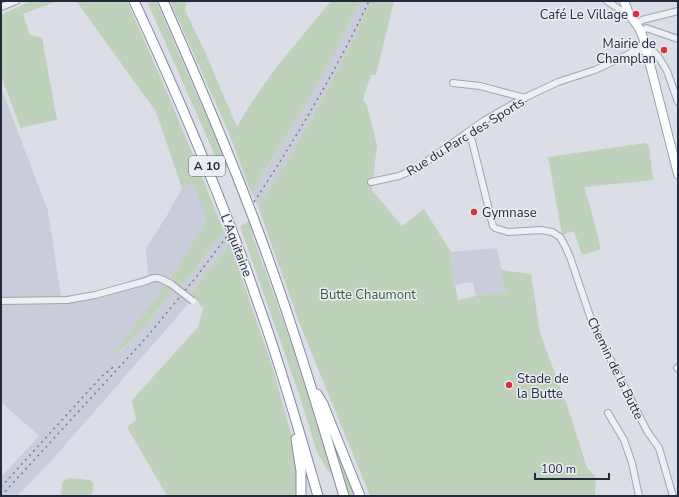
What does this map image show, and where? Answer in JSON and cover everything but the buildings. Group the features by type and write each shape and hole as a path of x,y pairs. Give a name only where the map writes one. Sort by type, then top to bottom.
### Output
{"highway":[{"name":"L'Aquitaine","path":"134,1 200,148 220,199 258,302 293,408 318,496"},
{"name":"L'Aquitaine","path":"163,1 200,85 261,238 311,384 344,496"},
{"path":"311,384 323,404 360,496"},
{"path":"293,408 292,422 299,451 302,480 301,496"},
{"path":"354,479 365,496"}],"main road":[{"path":"624,1 629,14 639,22 644,30 645,47 678,174"}],"street":[{"path":"1,7 16,1"},
{"path":"607,1 626,14 629,14"},
{"path":"639,22 678,11"},
{"path":"644,30 678,39"},
{"path":"645,47 654,52 662,62 667,71 678,102"},
{"name":"Rue du Parc des Sports","path":"371,182 399,176 419,167 486,120 525,98 558,82 595,70 645,47"},
{"path":"453,83 480,86 525,98"},
{"name":"Chemin de la Butte","path":"468,133 472,141 492,226 508,232 541,230 552,232 560,238 565,246 573,264 592,325 647,431 659,448 674,496"},
{"path":"1,301 67,300 103,293 152,278 160,278 171,284 193,301"},
{"path":"608,413 624,440 632,463 640,496"}],"shaded area":[{"path":"361,1 371,1 353,40 293,152 258,206 251,193 318,82"},
{"path":"1,87 48,211 61,296 87,294 148,275 146,248 166,217 182,188 193,182 208,218 172,276 111,358 122,350 156,313 174,290 190,302 52,460 17,496 1,496 1,477 39,436 1,402"},
{"path":"224,231 230,243 190,295 181,287"},
{"path":"497,248 506,292 476,296 473,282 453,285 451,252"}],"green space":[{"path":"31,1 58,1 23,14 30,35 42,38 57,120 23,127 21,129 1,76 1,15"},
{"path":"74,1 127,1 170,99 224,231 181,287 170,279 207,220 193,183 182,188 155,109 156,108 154,109 77,2"},
{"path":"147,1 156,1 228,166 221,169"},
{"path":"170,1 187,1 185,10 205,52 237,127 274,70 331,1 361,1 316,86 251,193 229,133"},
{"name":"Butte Chaumont","path":"371,1 394,1 376,75 371,75 363,99 367,105 377,145 372,190 402,226 424,209 451,252 453,285 455,285 458,300 506,292 501,270 531,274 540,333 569,411 587,468 596,477 595,496 370,496 299,322 258,206 293,152 332,81"},
{"path":"645,143 649,146 653,180 584,187 601,249 582,255 574,231 562,235 548,157"},
{"path":"249,221 252,234 294,351 332,474 328,471 317,452 301,400 240,226"},
{"path":"230,243 272,366 295,447 298,496 167,496 127,427 136,420 132,400 198,327 203,309 197,300 190,295"},
{"path":"166,284 174,290 135,336 109,360"},
{"path":"333,436 358,496 349,496"},
{"path":"71,478 90,480 94,487 91,496 62,496 62,483 66,479"}],"railway":[{"path":"254,202 315,104 369,1"},
{"path":"1,496 146,338 197,276 227,236"},
{"path":"1,487 102,376 116,365"}],"place":[{"name":"Café Le Village","path":"636,14"},
{"name":"Mairie de Champlan","path":"664,50"},
{"name":"Gymnase","path":"474,212"},
{"name":"Stade de la Butte","path":"509,385"}]}
